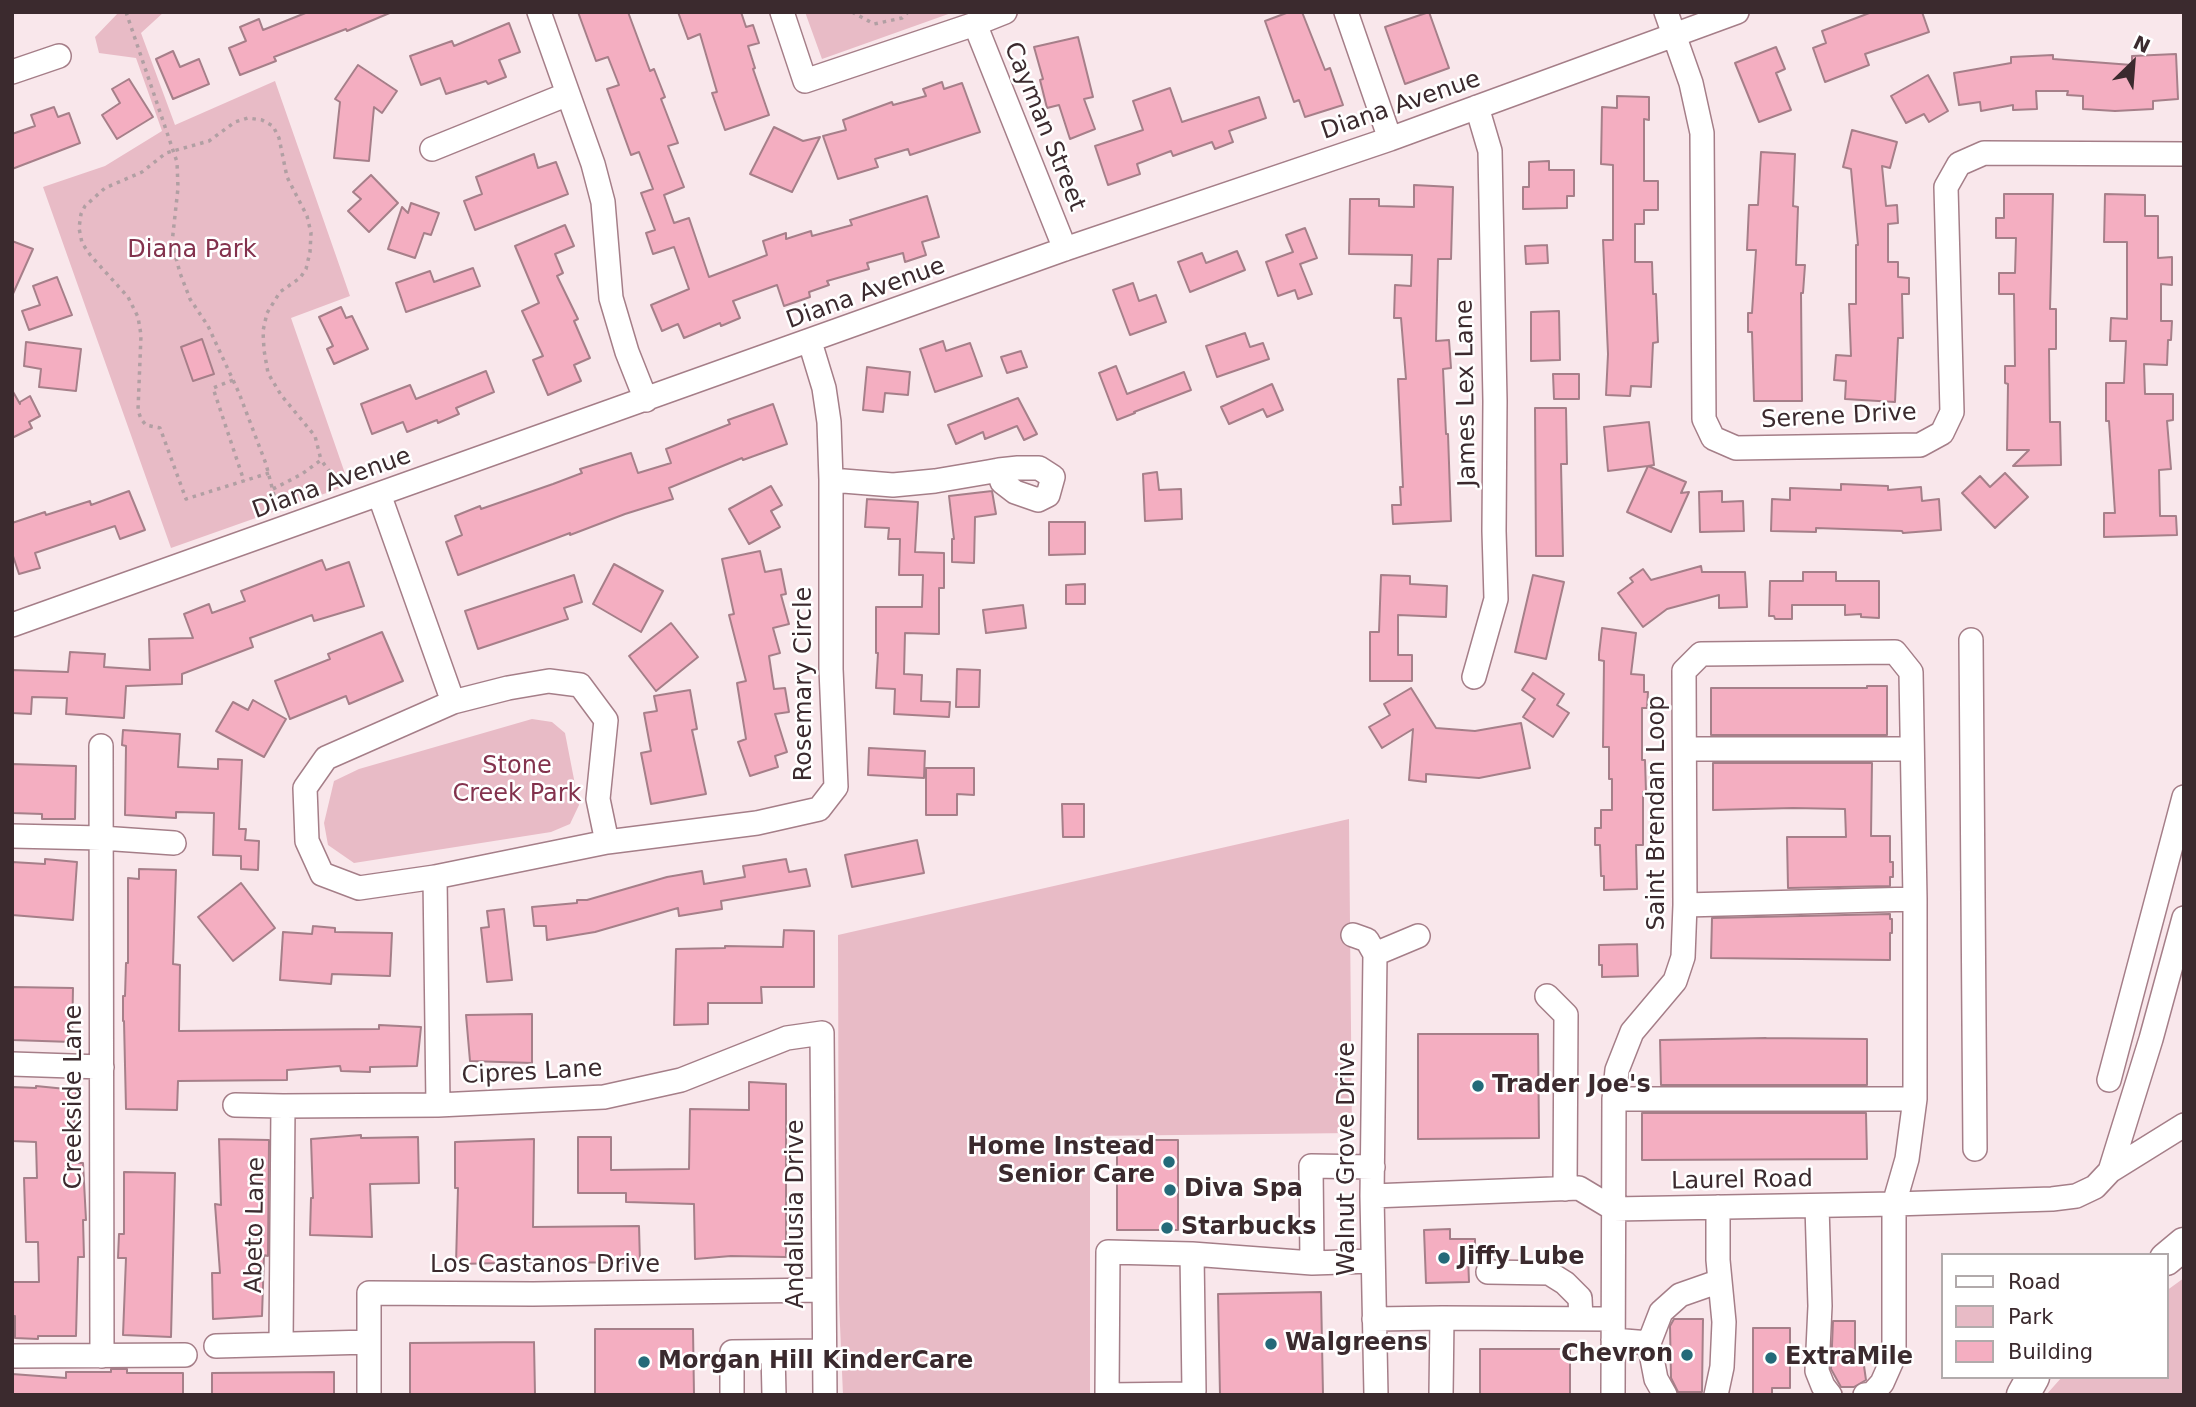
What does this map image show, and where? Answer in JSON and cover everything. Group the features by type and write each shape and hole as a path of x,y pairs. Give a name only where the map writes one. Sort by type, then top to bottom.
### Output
{"highway":[{"path":"2168,1257 2184,1244"},
{"path":"2023,1395 2032,1379"}],"street":[{"path":"539,12 593,164 603,202 611,298 627,352 646,400"},
{"path":"782,12 805,80 1005,12"},
{"path":"1346,12 1390,139"},
{"name":"Serene Drive","path":"1666,12 1691,83 1702,133 1704,419 1713,438 1735,448 1920,445 1941,433 1952,412 1946,187 1959,164 1984,153 2184,154"},
{"name":"Diana Avenue","path":"12,625 1065,250 1390,139 1737,12"},
{"name":"Cayman Street","path":"975,24 1065,250"},
{"path":"12,72 59,56"},
{"path":"432,149 568,94"},
{"name":"James Lex Lane","path":"1474,677 1496,598 1490,151 1477,107"},
{"name":"Rosemary Circle","path":"607,842 598,799 606,720 580,685 550,681 453,702 326,758 305,788 307,841 322,874 359,888 435,877 607,842 757,823 819,809 836,787 831,669 831,480 829,422 824,388 810,342"},
{"path":"831,480 893,485 999,470"},
{"path":"379,495 453,702"},
{"path":"1971,640 1975,1149"},
{"name":"Saint Brendan Loop","path":"1613,1395 1614,1099 1617,1070 1632,1032 1675,981 1683,957 1684,671 1701,654 1895,652 1911,672 1915,1099 1908,1159 1894,1205 1894,1356 1882,1383 1872,1394 1865,1395"},
{"name":"Creekside Lane","path":"101,746 102,1356"},
{"path":"1685,749 1912,749"},
{"path":"2109,1080 2184,797"},
{"path":"12,836 174,843"},
{"path":"435,877 438,1105"},
{"path":"1685,905 1915,899"},
{"path":"2110,1171 2152,1035 2181,928 2149,929"},
{"path":"1353,935 1367,940 1375,954 1418,936"},
{"name":"Walnut Grove Drive","path":"1375,954 1372,1196 1376,1395"},
{"path":"2135,981 2166,982"},
{"path":"1547,996 1566,1015 1565,1189"},
{"name":"Cipres Lane","path":"235,1105 438,1105 604,1097 681,1080 787,1038 822,1032"},
{"name":"Andalusia Drive","path":"822,1032 825,1395"},
{"path":"2121,1032 2152,1035"},
{"path":"12,1064 102,1067"},
{"path":"1614,1099 1915,1099"},
{"name":"Abeto Lane","path":"281,1344 284,1106"},
{"name":"Laurel Road","path":"1614,1209 1894,1205 2076,1196 2095,1186 2110,1171 2184,1125"},
{"path":"1312,1262 1311,1166 1373,1167"},
{"path":"1372,1196 1579,1188 1614,1209"},
{"path":"1817,1206 1820,1306 1817,1371 1830,1395"},
{"path":"1716,1395 1722,1367 1724,1322 1718,1207"},
{"path":"1192,1254 1194,1391 1191,1394 1107,1394 1108,1252 1192,1254 1312,1262 1373,1261"},
{"path":"1488,1272 1549,1273 1565,1283 1580,1298 1581,1319"},
{"path":"1665,1395 1656,1379 1649,1343 1661,1312 1680,1295 1720,1281"},
{"name":"Los Castanos Drive","path":"369,1395 369,1293 823,1290"},
{"path":"1441,1395 1443,1318"},
{"path":"1374,1319 1581,1319 1649,1343"},
{"path":"216,1346 369,1342"},
{"path":"732,1395 732,1352 824,1351"},
{"path":"774,1352 774,1395"},
{"path":"12,1356 185,1355"}],"path":[{"path":"126,12 177,162 178,188 172,243 190,299 208,326 233,380 269,473 276,503"},
{"path":"852,12 874,24 902,18 908,12"},
{"path":"269,473 186,499 160,428 146,425 138,410 141,335 138,317 128,297 91,257 82,243 79,228 81,214 92,198 105,188 142,172 166,153 209,141 235,122 248,118 262,120 273,126 279,138 287,177 307,216 311,233 306,269 300,278 280,292 267,313 263,331 268,373 281,395 315,436 321,460 334,483"},
{"path":"233,380 213,388 244,481"},
{"path":"273,489 302,474 321,460"}],"green space":[{"name":"Diana Park","path":"119,12 164,12 141,33 175,125 275,81 350,296 291,318 349,485 171,548 43,187 105,166 162,131 136,58 99,53 95,37"},
{"path":"805,12 954,12 822,59"},
{"name":"Stone Creek Park","path":"532,719 552,722 565,733 579,805 570,824 551,832 354,863 328,845 324,823 334,781 359,769"},
{"path":"1349,819 1352,1133 1090,1136 1090,1395 843,1395 839,1302 838,935"},
{"path":"2184,1278 2184,1395 2046,1395 2060,1379 2168,1379 2168,1290"}],"building":[{"path":"308,12 392,12 274,57 276,61 240,75 229,48 246,41 240,27 259,19 263,30"},
{"path":"578,12 628,12 650,71 654,69 665,97 661,99 678,143 668,146 684,187 664,195 674,223 689,218 709,277 767,255 763,241 786,233 786,239 811,231 812,236 852,225 850,220 927,196 939,237 922,242 926,255 905,262 903,253 867,263 869,269 827,281 829,285 809,292 810,297 784,306 777,285 733,301 740,318 721,326 720,323 684,338 678,324 662,331 651,305 689,289 674,247 653,254 646,233 655,230 641,193 653,189 639,152 631,155 607,89 619,85 608,57 596,61"},
{"path":"678,12 741,12 746,27 753,25 759,43 748,46 769,115 725,130 712,93 717,92 700,34 688,39"},
{"path":"1289,12 1302,12 1325,70 1330,68 1343,105 1305,117 1299,100 1294,102 1265,21"},
{"path":"1429,12 1449,68 1405,84 1385,27"},
{"path":"1872,12 1922,12 1929,32 1865,54 1869,65 1825,82 1813,48 1826,43 1822,31"},
{"path":"509,23 520,52 499,60 506,77 446,94 440,78 421,85 410,56 452,41 454,46"},
{"path":"1078,37 1093,97 1084,99 1095,129 1070,139 1059,105 1047,108 1040,80 1043,79 1034,47"},
{"path":"1776,47 1785,69 1776,73 1791,110 1759,122 1735,63"},
{"path":"173,51 180,67 199,59 209,84 173,99 156,59"},
{"path":"2176,54 2178,99 2153,101 2153,109 2083,109 2083,96 2067,95 2068,91 2036,91 2037,109 2013,110 2013,105 1981,111 1980,102 1959,105 1954,73 2011,63 2011,57 2053,55 2053,59 2132,65 2132,56"},
{"path":"358,65 397,91 382,113 374,107 369,161 334,158 340,102 335,99"},
{"path":"1928,75 1948,111 1929,122 1924,114 1906,123 1891,96"},
{"path":"129,79 153,117 117,139 102,115 120,103 112,89"},
{"path":"942,82 944,89 962,83 980,132 910,155 908,149 875,159 878,167 838,179 823,136 846,130 843,120 892,102 893,105 926,96 923,89"},
{"path":"1170,88 1182,122 1259,97 1266,118 1229,131 1233,142 1215,149 1212,142 1173,156 1171,151 1137,164 1140,174 1108,185 1095,146 1143,130 1133,101"},
{"path":"1617,96 1649,97 1649,120 1644,119 1644,181 1658,181 1658,210 1644,210 1644,224 1635,224 1635,262 1652,262 1658,342 1653,343 1651,387 1631,386 1630,396 1606,395 1608,354 1603,240 1613,240 1613,165 1601,164 1602,107 1617,108"},
{"path":"54,107 58,117 69,113 80,143 12,169 12,134 35,126 31,115"},
{"path":"774,127 803,141 820,137 792,192 750,174"},
{"path":"1852,130 1897,142 1890,168 1882,166 1886,206 1897,205 1898,223 1888,224 1888,262 1898,262 1898,277 1909,278 1909,294 1902,294 1903,338 1898,338 1895,402 1845,399 1846,381 1834,380 1836,355 1851,356 1849,304 1856,304 1858,245 1851,169 1843,167"},
{"path":"1761,152 1795,154 1793,206 1798,207 1796,265 1805,265 1801,293 1802,401 1754,401 1752,332 1748,332 1748,313 1752,313 1756,250 1747,250 1749,205 1758,205"},
{"path":"534,154 538,168 556,162 568,194 475,230 464,201 482,194 476,177"},
{"path":"1549,161 1549,170 1574,170 1574,196 1567,196 1567,208 1523,209 1523,187 1529,187 1529,162"},
{"path":"371,175 398,203 369,232 348,211 361,199 353,192"},
{"path":"1414,185 1453,187 1451,259 1438,259 1436,341 1449,340 1451,368 1443,369 1451,521 1393,524 1392,505 1401,505 1400,487 1403,487 1398,379 1406,379 1401,318 1394,318 1395,285 1411,286 1412,255 1349,254 1350,199 1379,199 1379,206 1414,207"},
{"path":"2004,194 2053,194 2050,309 2056,309 2056,349 2049,349 2050,422 2060,422 2061,465 2013,466 2029,450 2007,450 2008,384 2005,383 2005,366 2015,366 2014,294 1999,294 1999,273 2015,273 2016,238 1996,238 1996,218 2004,218"},
{"path":"2105,194 2145,195 2145,216 2158,216 2158,258 2172,257 2172,285 2161,284 2161,321 2172,321 2167,365 2144,364 2145,394 2173,394 2173,420 2167,421 2171,469 2159,470 2160,516 2176,516 2177,535 2104,537 2104,513 2115,513 2109,421 2106,421 2106,383 2124,383 2126,341 2110,341 2111,318 2127,319 2127,242 2104,242"},
{"path":"411,203 439,213 431,235 424,233 415,258 388,249 402,207 408,213"},
{"path":"565,225 574,246 555,254 563,273 557,276 578,319 574,321 590,358 574,365 581,381 548,395 533,360 543,356 522,311 539,303 515,246"},
{"path":"1305,228 1317,258 1300,264 1312,294 1298,299 1295,290 1278,296 1266,262 1293,252 1286,235"},
{"path":"12,241 33,249 12,296"},
{"path":"1547,245 1548,263 1526,264 1525,246"},
{"path":"1237,251 1245,270 1190,292 1178,262 1202,253 1206,263"},
{"path":"473,268 480,286 406,312 396,283 430,271 434,282"},
{"path":"57,277 72,315 29,330 22,311 40,305 33,286"},
{"path":"1133,283 1139,301 1156,295 1166,322 1130,335 1113,290"},
{"path":"341,307 346,318 352,316 368,349 334,364 327,349 333,346 319,317"},
{"path":"1559,311 1560,360 1531,361 1531,312"},
{"path":"1245,333 1250,347 1263,343 1269,359 1217,377 1206,346"},
{"path":"202,339 214,374 193,381 181,347"},
{"path":"943,341 946,351 970,343 982,376 935,392 920,349"},
{"path":"26,342 81,349 76,391 39,387 41,369 24,366"},
{"path":"1021,351 1027,367 1007,373 1001,357"},
{"path":"1116,366 1127,394 1184,372 1191,390 1117,420 1099,373"},
{"path":"867,367 910,372 908,395 885,393 883,412 863,410"},
{"path":"486,371 494,392 456,408 459,414 407,432 403,422 372,434 361,404 410,385 416,399"},
{"path":"1553,374 1579,374 1579,399 1554,399"},
{"path":"1272,384 1283,410 1267,417 1263,409 1229,424 1221,407"},
{"path":"12,390 20,404 30,396 40,416 29,422 32,428 12,438"},
{"path":"1018,398 1037,434 1024,440 1017,426 985,439 983,432 956,444 948,425"},
{"path":"773,404 787,444 743,460 742,458 669,488 673,499 570,533 458,575 446,542 462,535 455,516 553,484 582,473 580,469 631,453 638,473 671,463 666,449 730,424 728,420"},
{"path":"1535,408 1566,408 1567,464 1561,464 1563,556 1536,556"},
{"path":"1649,422 1654,465 1608,471 1604,427"},
{"path":"1648,466 1686,482 1681,493 1689,492 1671,532 1627,512"},
{"path":"1157,472 1159,490 1181,489 1182,519 1145,521 1143,474"},
{"path":"2005,473 2028,497 1995,528 1962,493 1980,476 1990,487"},
{"path":"1841,484 1888,486 1888,490 1921,487 1922,501 1939,499 1941,530 1903,533 1816,528 1816,532 1771,531 1772,499 1790,500 1790,488 1841,490"},
{"path":"771,486 782,505 771,511 780,527 749,544 729,509"},
{"path":"129,491 145,530 120,539 115,526 35,553 40,568 19,574 12,553 12,523 90,501 91,505"},
{"path":"992,491 996,514 975,517 974,563 952,562 954,539 949,496"},
{"path":"1722,491 1722,502 1743,501 1744,531 1700,532 1699,492"},
{"path":"867,499 918,502 915,552 944,553 944,588 939,588 939,634 905,633 904,674 922,675 921,701 950,702 949,717 894,714 895,689 876,688 876,607 922,607 923,575 899,575 900,539 888,539 889,528 865,527"},
{"path":"1049,522 1085,522 1085,554 1049,555"},
{"path":"760,551 765,572 781,569 786,594 781,595 789,624 773,628 780,653 769,656 774,689 785,688 789,712 775,714 787,752 775,756 778,767 750,776 738,742 746,739 737,683 746,681 729,615 734,614 722,559"},
{"path":"322,560 326,570 349,562 364,606 314,621 312,615 250,638 253,647 182,674 182,684 126,686 124,718 66,714 67,698 32,697 31,714 12,713 12,670 68,672 70,652 105,654 104,667 150,670 149,639 193,638 184,614 209,604 212,613 245,601 241,591"},
{"path":"614,564 663,591 641,632 593,604"},
{"path":"1701,566 1702,572 1745,572 1747,607 1719,608 1719,595 1667,609 1643,627 1618,593 1633,582 1630,578 1643,569 1651,580"},
{"path":"1803,572 1836,572 1836,581 1879,581 1879,618 1861,617 1861,614 1845,615 1845,605 1792,605 1792,619 1775,619 1774,616 1769,616 1770,581 1803,581"},
{"path":"574,575 582,602 564,608 568,619 478,649 465,611"},
{"path":"1381,575 1410,576 1410,584 1447,586 1446,617 1398,615 1398,655 1412,655 1412,681 1370,681 1370,632 1379,632"},
{"path":"1533,575 1564,582 1546,659 1515,652"},
{"path":"1085,584 1085,604 1066,604 1066,585"},
{"path":"1023,605 1026,628 986,633 983,610"},
{"path":"671,623 698,657 656,691 629,656"},
{"path":"1602,628 1636,633 1631,674 1644,675 1644,692 1648,692 1647,708 1642,708 1642,760 1645,760 1646,792 1643,792 1643,845 1636,845 1637,889 1604,890 1600,845 1595,845 1595,828 1601,828 1601,810 1612,810 1609,747 1603,747 1604,661 1599,660"},
{"path":"382,632 403,681 349,704 346,696 290,719 275,681 330,659 328,654"},
{"path":"957,669 980,670 979,707 956,707"},
{"path":"1533,673 1564,694 1557,705 1569,713 1553,737 1523,717 1535,699 1522,690"},
{"path":"1887,686 1887,735 1711,735 1711,688"},
{"path":"1411,688 1436,728 1475,731 1521,723 1530,768 1479,778 1426,774 1426,782 1409,780 1413,729 1382,748 1369,727 1390,715 1384,704"},
{"path":"690,690 697,729 692,730 706,794 651,804 641,753 651,751 644,713 657,711 654,696"},
{"path":"253,700 286,719 264,757 216,731 233,702 248,710"},
{"path":"123,730 180,734 178,767 218,769 218,759 242,760 239,829 246,829 245,840 259,841 258,870 241,869 241,856 213,855 214,813 176,812 176,818 125,815 126,746 122,745"},
{"path":"869,748 925,751 924,778 868,775"},
{"path":"1713,763 1872,763 1871,836 1890,836 1893,877 1890,877 1890,886 1788,888 1787,837 1846,837 1845,809 1713,810"},
{"path":"12,764 76,766 75,819 42,819 42,814 12,813"},
{"path":"926,768 974,768 974,795 957,794 957,815 926,815"},
{"path":"1062,804 1084,804 1084,837 1063,837"},
{"path":"917,840 924,873 852,887 845,855"},
{"path":"45,859 77,862 73,920 12,915 12,862 45,864"},
{"path":"786,859 789,872 806,869 810,886 721,901 722,909 679,916 678,908 595,932 547,940 546,926 534,926 532,907 577,903 577,900 587,900 667,877 702,871 704,884 745,877 743,866"},
{"path":"139,869 176,870 173,964 180,965 179,1031 379,1029 379,1025 421,1027 417,1066 370,1067 370,1072 341,1071 340,1066 287,1070 287,1080 178,1081 177,1110 126,1109 123,996 128,963 128,878 139,879"},
{"path":"241,883 275,928 233,961 198,917"},
{"path":"504,909 512,980 487,982 481,928 489,927 487,911"},
{"path":"1890,914 1890,960 1711,958 1712,918"},
{"path":"313,926 335,928 335,932 392,933 390,976 332,974 331,984 280,980 283,932 312,934"},
{"path":"784,930 814,931 814,987 761,987 762,1003 708,1003 708,1024 674,1025 676,949 783,947"},
{"path":"1637,944 1638,976 1602,977 1599,945"},
{"path":"12,987 73,988 72,1042 12,1040"},
{"path":"532,1014 532,1063 470,1061 466,1015"},
{"name":"Trader Joe's","path":"1418,1034 1538,1034 1539,1138 1418,1139"},
{"path":"1867,1039 1867,1085 1661,1085 1660,1040"},
{"path":"749,1082 786,1084 786,1257 731,1256 695,1259 694,1204 626,1202 626,1193 578,1193 578,1137 611,1137 611,1170 689,1169 690,1109 749,1110"},
{"path":"36,1086 76,1090 72,1163 83,1163 86,1220 83,1220 84,1257 78,1257 76,1336 15,1338 12,1282 39,1282 38,1242 26,1242 24,1178 37,1178 36,1142 12,1141 12,1087"},
{"path":"1642,1113 1866,1113 1867,1159 1642,1160"},
{"path":"361,1135 361,1138 418,1137 419,1183 370,1184 372,1237 310,1235 313,1198 311,1139"},
{"path":"219,1139 269,1140 268,1256 264,1255 262,1316 213,1319 212,1273 220,1273 215,1204 221,1205"},
{"path":"534,1139 533,1227 639,1226 640,1263 456,1264 458,1188 455,1188 455,1142"},
{"path":"1117,1140 1178,1140 1178,1230 1117,1230"},
{"path":"124,1172 175,1173 171,1337 123,1335 126,1258 118,1258 119,1234 124,1234"},
{"path":"1450,1229 1450,1239 1475,1239 1475,1256 1468,1256 1469,1282 1426,1283 1424,1230"},
{"name":"Walgreens","path":"1321,1292 1323,1395 1220,1395 1218,1294"},
{"name":"Chevron","path":"1674,1319 1703,1319 1702,1392 1678,1392 1671,1378 1670,1326"},
{"path":"1833,1321 1855,1321 1855,1359 1863,1359 1866,1380 1854,1387 1841,1387 1831,1369"},
{"name":"ExtraMile","path":"1753,1328 1790,1328 1790,1388 1772,1388 1772,1395 1753,1395"},
{"name":"Morgan Hill KinderCare","path":"595,1329 693,1329 694,1395 595,1395"},
{"path":"534,1342 535,1395 410,1395 410,1343"},
{"path":"1480,1349 1570,1349 1570,1395 1480,1395"},
{"path":"111,1369 127,1369 127,1373 183,1373 183,1395 12,1395 12,1374 66,1378 66,1372 111,1372"},
{"path":"334,1372 334,1395 212,1395 212,1373"}],"place":[{"name":"Trader Joe's","path":"1478,1086"},
{"name":"Home Instead Senior Care","path":"1169,1162"},
{"name":"Diva Spa","path":"1170,1190"},
{"name":"Starbucks","path":"1167,1228"},
{"name":"Jiffy Lube","path":"1444,1258"},
{"name":"Walgreens","path":"1271,1344"},
{"name":"Chevron","path":"1687,1355"},
{"name":"ExtraMile","path":"1771,1358"},
{"name":"Morgan Hill KinderCare","path":"644,1362"}]}
